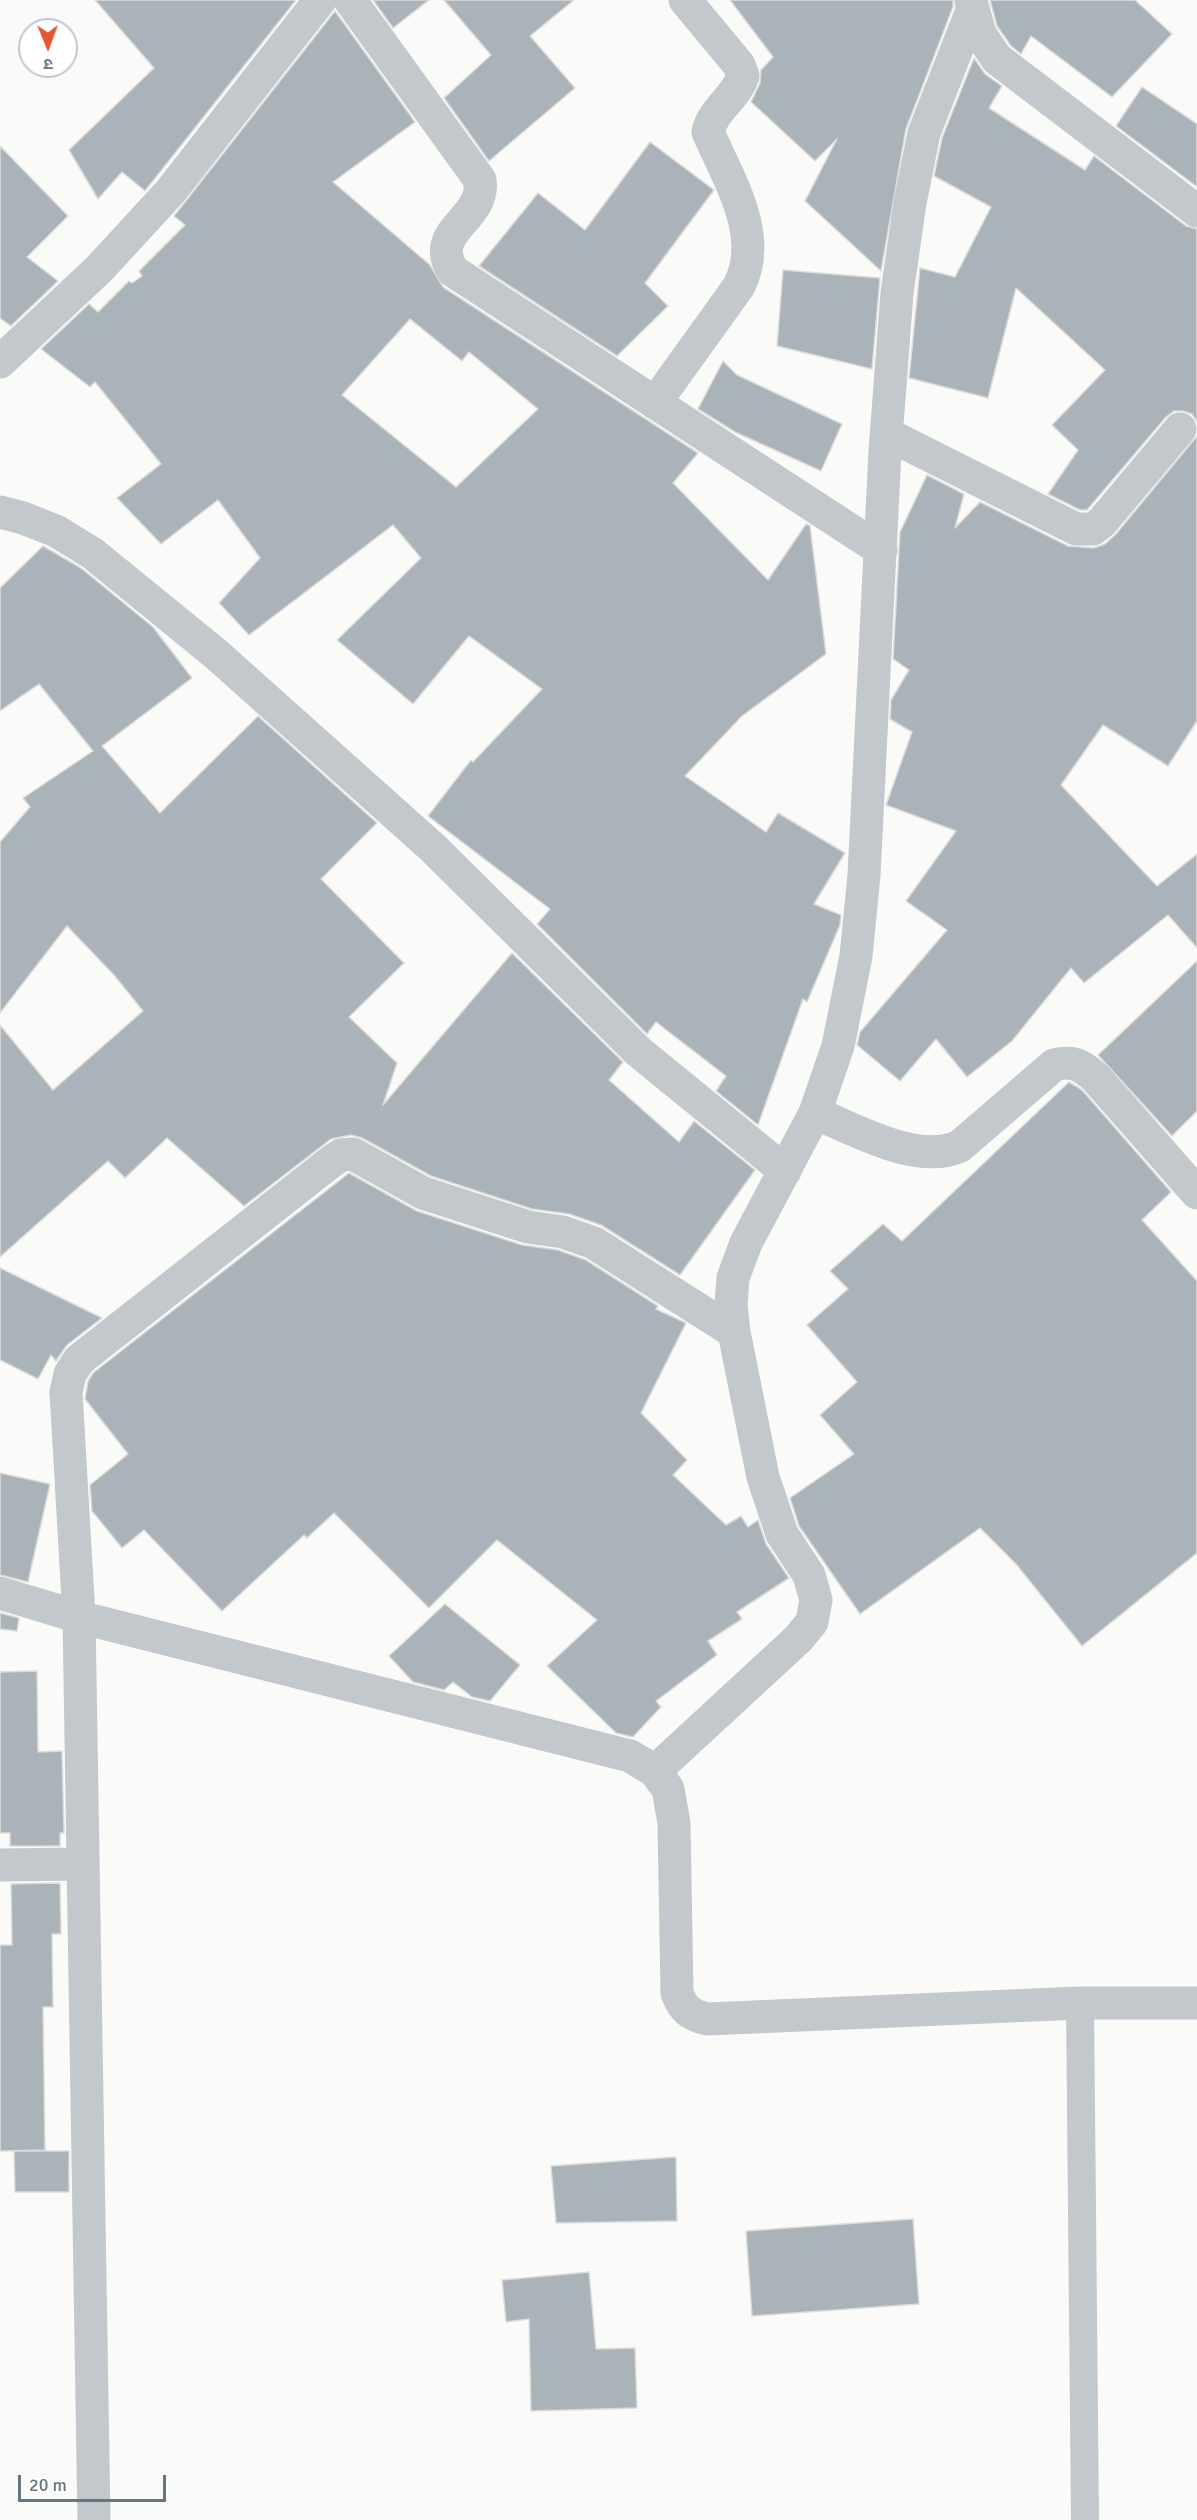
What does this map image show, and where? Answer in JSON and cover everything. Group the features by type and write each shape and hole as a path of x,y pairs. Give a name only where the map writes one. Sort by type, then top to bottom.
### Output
{"street":[{"path":"0,362 99,269 170,192 320,0"},
{"path":"350,0 480,180 482,192 479,202 449,237 446,260 453,271 880,550"},
{"path":"656,403 739,286 747,271 749,256 746,226 730,179 708,132 714,115 735,92 743,76 739,65 684,0"},
{"path":"972,4 980,34 997,59 1197,211"},
{"path":"654,1771 798,1639 812,1622 816,1600 809,1575 782,1534 772,1508 734,1332 731,1305 733,1278 746,1243 815,1113 838,1046 856,956 864,875 886,434 897,293 910,203 924,133 972,4"},
{"path":"886,434 1076,529 1085,530 1102,522 1180,429"},
{"path":"0,512 56,531 92,554 216,654 433,848 639,1052 785,1171"},
{"path":"815,1113 903,1148 947,1152 960,1146 1054,1065 1068,1061 1082,1066 1095,1077 1193,1182"},
{"path":"94,2520 79,1617 66,1392 70,1374 79,1360 341,1155 353,1154 423,1193 528,1227 563,1232 594,1244 734,1332"},
{"path":"0,1593 79,1617 630,1756 654,1771 668,1789 674,1823 677,1993 681,2005 692,2016 707,2019 1080,2003 1197,2003"},
{"path":"0,1865 83,1864"}],"lane":[{"path":"1080,2003 1085,2520"}],"building":[{"path":"95,0 296,0 145,191 122,172 98,199 69,150 154,68"},
{"path":"373,0 429,0 393,28"},
{"path":"444,0 574,0 530,36 575,88 489,161 444,98 491,55"},
{"path":"730,0 953,0 953,7 906,129 881,271 805,201 837,139 815,161 751,102 760,83 761,70 773,57"},
{"path":"990,0 1135,0 1172,34 1112,97 1031,36 1021,54 1011,46 997,26"},
{"path":"335,11 415,122 333,182 430,265 443,287 698,453 673,483 768,580 806,524 810,526 826,654 742,716 685,776 766,832 778,813 845,853 814,904 841,915 840,925 807,1002 803,999 758,1125 716,1091 726,1076 656,1022 647,1034 537,924 550,909 428,816 471,760 473,762 542,689 469,636 413,704 337,640 421,558 393,525 249,635 219,603 260,558 218,500 161,544 117,498 161,464 95,382 90,387 41,349 89,304 98,312 129,281 132,283 142,276 139,271 185,225 174,216","holes":["410,319 462,361 469,352 538,409 456,487 342,395"]},
{"path":"974,58 985,74 1002,86 989,108 1085,170 1094,156 1186,226 1197,229 1197,422 1192,414 1183,411 1174,411 1166,417 1087,510 1080,510 1048,494 1078,450 1052,425 1105,370 1016,288 988,398 909,378 920,268 955,277 991,207 934,176 942,138"},
{"path":"1142,87 1197,124 1197,187 1116,126"},
{"path":"650,142 714,190 645,283 668,306 617,356 479,266 538,193 585,230"},
{"path":"0,146 68,216 27,257 58,281 11,326 0,318"},
{"path":"783,270 880,278 872,369 777,346"},
{"path":"723,361 737,375 842,424 821,471 735,432 698,409"},
{"path":"1197,436 1197,721 1168,766 1103,725 1061,785 1157,886 1197,854 1197,948 1168,915 1084,983 1071,968 1012,1041 967,1077 936,1039 900,1081 857,1045 860,1032 947,930 906,901 956,831 886,805 912,732 890,719 891,700 909,670 893,659 900,532 927,475 964,494 955,528 980,502 1068,546 1094,548 1105,544 1116,534"},
{"path":"43,546 81,568 153,627 192,678 102,746 160,813 258,716 377,823 321,879 404,963 349,1017 397,1063 383,1105 512,953 623,1062 609,1080 679,1142 694,1121 755,1170 680,1275 601,1225 569,1214 532,1209 431,1176 362,1138 351,1135 331,1139 244,1206 167,1138 125,1178 108,1161 0,1257 0,1025 53,1090 143,1011 114,975 67,926 0,1013 0,842 30,807 23,798 93,751 39,684 0,711 0,588"},
{"path":"1197,961 1197,1111 1172,1136 1098,1055"},
{"path":"1069,1082 1082,1090 1171,1192 1142,1220 1197,1281 1197,1553 1082,1646 1016,1564 980,1528 860,1614 799,1526 790,1498 854,1454 820,1415 857,1382 807,1325 848,1289 830,1271 883,1224 902,1241"},
{"path":"349,1173 417,1211 522,1245 558,1250 586,1260 658,1306 656,1309 686,1323 641,1413 687,1460 673,1475 726,1525 741,1516 748,1527 758,1520 766,1544 789,1578 737,1612 742,1619 708,1641 717,1655 656,1701 661,1707 633,1737 616,1733 547,1666 597,1620 497,1540 429,1608 334,1513 307,1538 304,1535 222,1611 144,1530 122,1548 92,1511 90,1485 128,1454 85,1399 88,1381 93,1373"},
{"path":"0,1268 102,1318 67,1345 56,1361 51,1355 38,1379 0,1360"},
{"path":"0,1473 50,1484 28,1582 0,1575"},
{"path":"445,1604 520,1665 490,1701 472,1697 453,1682 444,1690 413,1682 389,1656"},
{"path":"0,1613 19,1618 17,1631 0,1629"},
{"path":"37,1671 38,1752 62,1751 64,1833 60,1833 60,1846 10,1846 10,1833 0,1833 0,1672"},
{"path":"60,1883 61,1934 52,1934 53,2007 43,2007 45,2150 0,2151 0,1945 12,1945 11,1884"},
{"path":"14,2151 69,2151 69,2192 15,2192"},
{"path":"676,2157 677,2221 556,2223 551,2166"},
{"path":"913,2219 919,2304 752,2316 746,2231"},
{"path":"589,2272 596,2349 635,2348 637,2408 531,2411 529,2319 506,2322 502,2280"}]}
